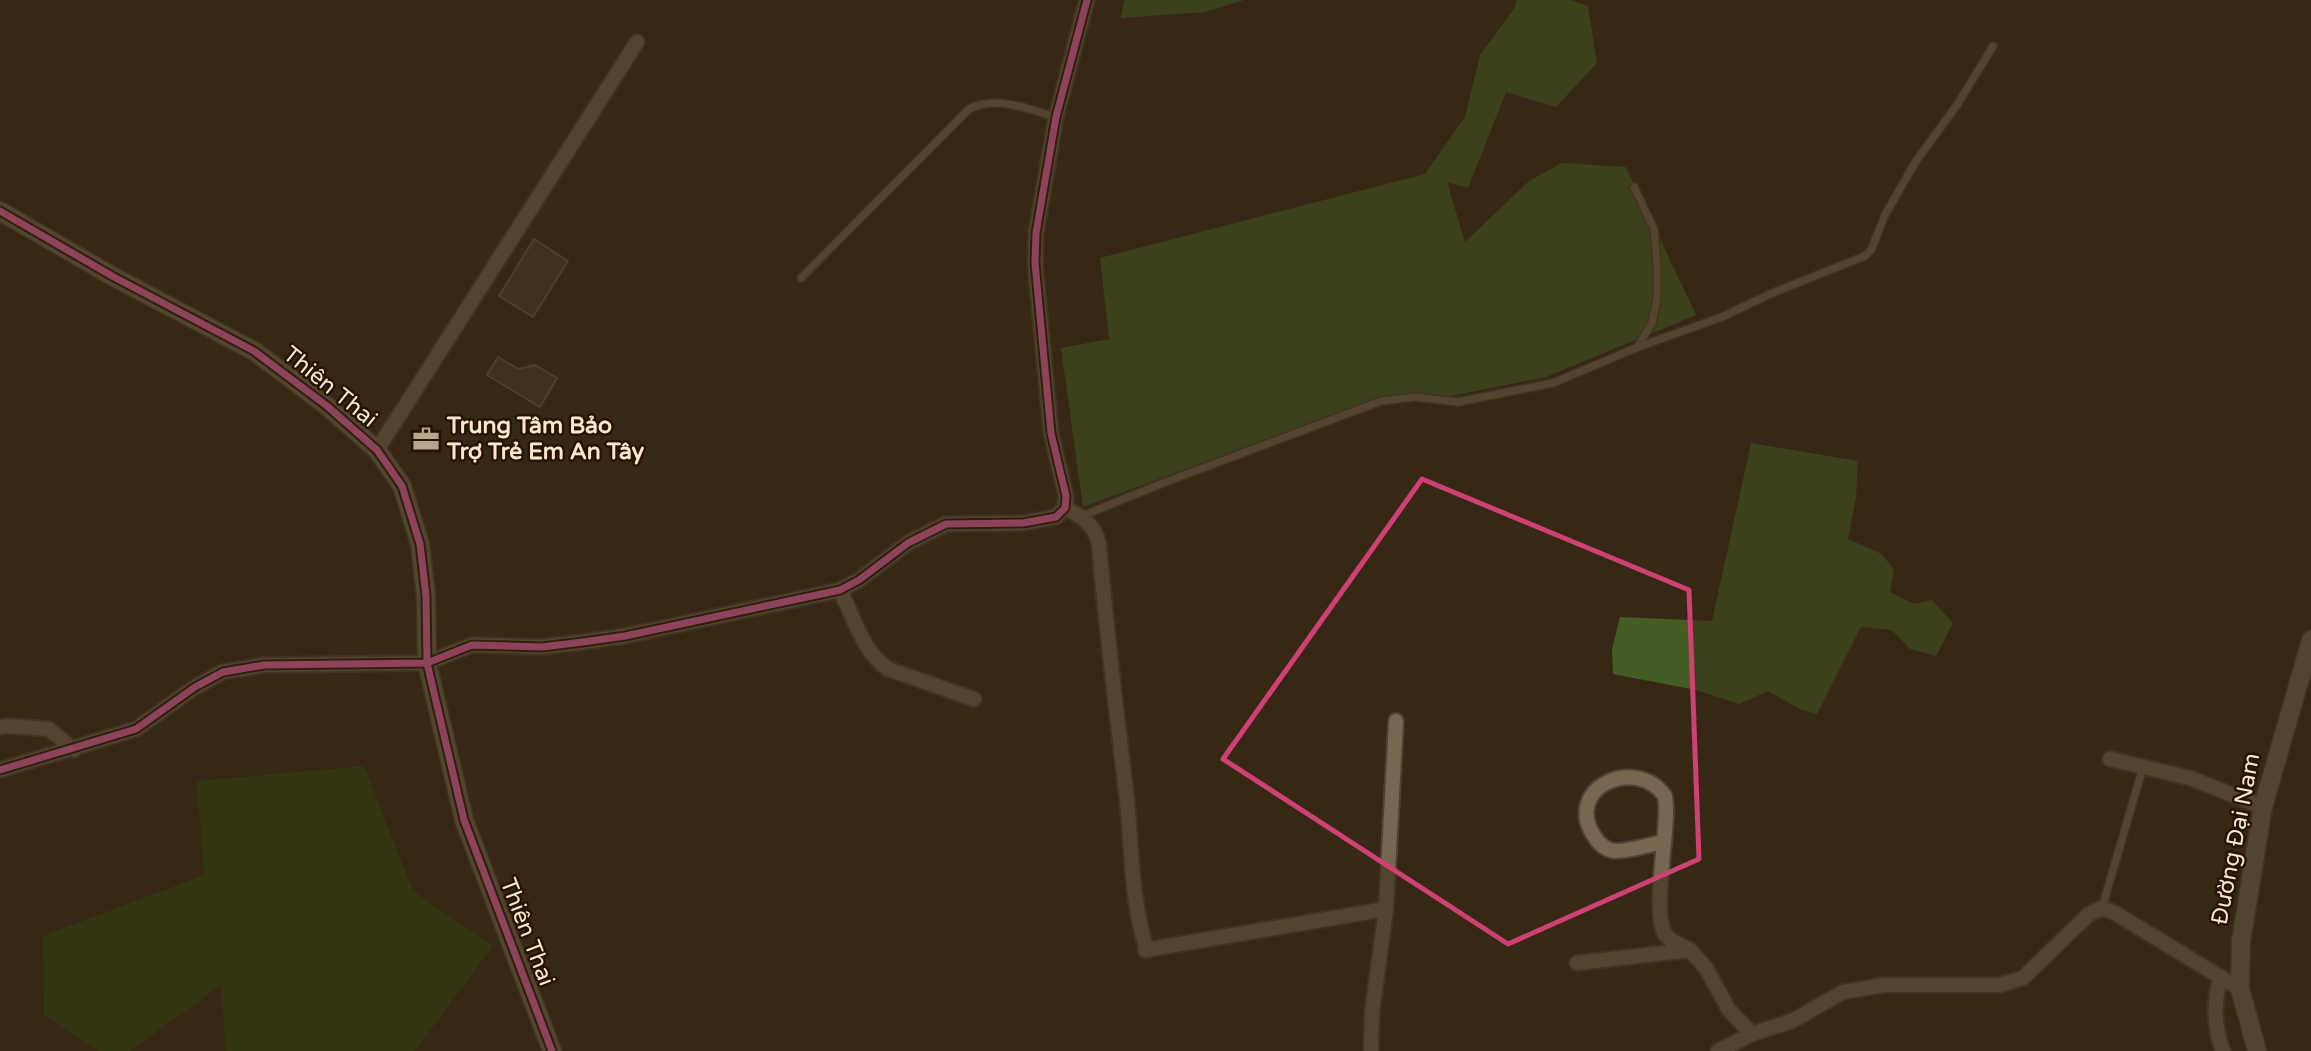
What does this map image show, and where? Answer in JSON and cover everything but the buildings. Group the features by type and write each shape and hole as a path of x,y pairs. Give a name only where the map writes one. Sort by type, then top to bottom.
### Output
{"street":[{"path":"1087,0 1056,117 1036,233 1035,263 1051,433 1071,512 1095,530 1099,544 1132,874 1139,926 1146,950 1386,909"},
{"path":"377,450 637,42"},
{"name":"Thiên Thai","path":"0,211 112,276 254,351 327,406 377,450 402,486 420,544 426,596 426,663 464,820 552,1051"},
{"path":"0,770 74,750 136,729 195,687 223,672 264,664 426,663 472,645 542,647 625,636 840,590 859,580 908,543 946,524 1023,523 1071,512"},
{"path":"840,590 878,662 888,669 974,699"},
{"name":"Đường Đại Nam","path":"2257,1051 2240,989 2241,942 2263,807 2311,640"},
{"path":"1371,1051 1372,1012 1386,909 1396,721"},
{"path":"0,727 49,729 74,750"},
{"path":"2110,759 2190,778 2263,807"},
{"path":"1663,842 1614,851 1605,848 1597,841 1587,822 1588,805 1594,791 1609,780 1634,777 1660,789 1665,796 1667,806 1663,842 1661,922 1667,937 1690,950 1706,968 1729,1010 1752,1034"},
{"path":"1718,1051 1752,1034 1792,1021 1843,992 1884,985 1999,985 2023,978 2089,914 2102,908 2115,913 2240,989"},
{"path":"1577,963 1690,950"},
{"path":"2221,977 2215,995 2217,1034 2223,1051"}],"lane":[{"path":"1071,512 1087,514 1381,401 1415,397 1458,402 1553,383 1638,346 1722,317 1770,294 1865,256 1871,250 1885,215 1916,161 1993,46"},
{"path":"802,278 969,108 982,103 1000,102 1056,117"},
{"path":"1634,187 1654,229 1657,263 1657,298 1652,323 1638,346"},
{"path":"2102,908 2143,767"}],"highlighted area":[{"path":"1422,479 1689,590 1699,859 1508,944 1223,759"}],"green space":[{"path":"1124,0 1244,0 1205,12 1121,18"},
{"path":"1517,0 1571,0 1588,6 1597,63 1556,107 1506,92 1468,188 1447,182 1465,242 1529,181 1562,163 1626,167 1696,315 1546,377 1446,397 1376,398 1083,507 1061,348 1109,339 1100,258 1425,174 1465,117 1480,55 1514,9"},
{"path":"1751,443 1858,461 1856,497 1848,539 1882,554 1894,570 1890,592 1914,604 1932,600 1953,623 1936,656 1910,649 1892,630 1861,627 1817,714 1800,709 1768,691 1739,704 1696,690 1613,674 1612,650 1620,617 1712,621"},
{"path":"364,766 413,891 493,946 415,1051 226,1051 221,985 130,1051 99,1051 44,1015 43,936 204,875 197,781"}],"cycle path":[{"path":"0,770 136,729 195,687 223,672 264,665 427,663 472,645 542,647 625,636 840,590 859,580 908,543 946,524 1023,523 1056,517 1065,508 1066,496 1051,433 1035,263 1036,233 1056,117 1087,0"},
{"path":"0,211 112,276 254,351 327,406 377,450 402,486 420,544 426,596 427,663 464,820 552,1051"}],"place":[{"name":"Trung Tâm Bảo Trợ Trẻ Em An Tây","path":"426,439"}]}
